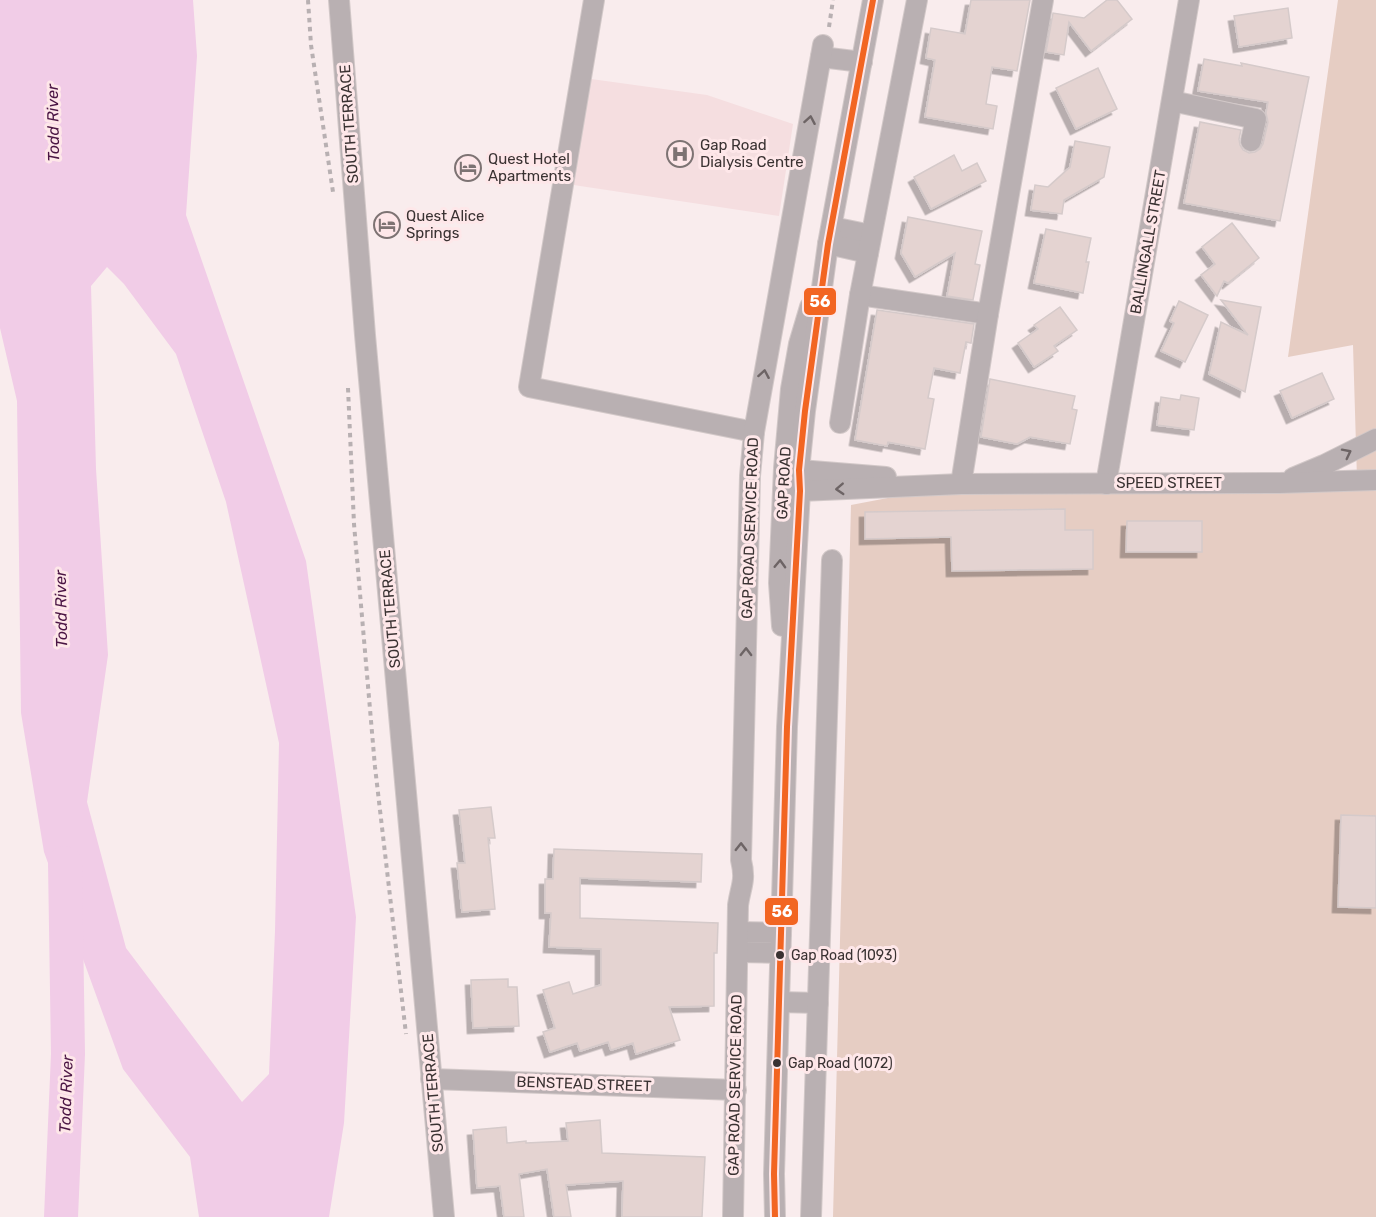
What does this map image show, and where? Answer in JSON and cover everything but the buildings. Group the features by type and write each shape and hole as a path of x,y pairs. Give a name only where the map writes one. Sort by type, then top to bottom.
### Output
{"street":[{"name":"SOUTH TERRACE","path":"339,0 365,335 444,1217"},
{"path":"594,0 530,387 754,432"},
{"name":"GAP ROAD","path":"775,1217 774,1174 792,469 791,389 799,344 830,235 873,0"},
{"path":"840,423 869,244 917,0"},
{"path":"961,484 1043,0"},
{"name":"BALLINGALL STREET","path":"1106,484 1189,0"},
{"path":"822,51 862,62"},
{"name":"GAP ROAD SERVICE ROAD","path":"733,1217 738,905 744,883 741,837 750,476 754,432 822,51"},
{"path":"1172,101 1256,118 1251,141"},
{"path":"830,235 869,244"},
{"path":"860,295 988,314"},
{"path":"1279,483 1324,465 1376,439"},
{"name":"SPEED STREET","path":"792,469 961,484"},
{"name":"SPEED STREET","path":"791,491 961,484 1279,483 1376,480"},
{"path":"811,1217 832,560"},
{"path":"738,932 781,933"},
{"path":"738,952 780,953"},
{"path":"779,1002 818,1003"},
{"name":"BENSTEAD STREET","path":"431,1079 736,1090"},
{"name":"GAP ROAD","path":"767,1217 774,1174"}],"path":[{"path":"308,0 311,45 334,198"},
{"path":"822,51 826,45 833,0"},
{"path":"348,378 354,524 374,755 406,1037"}],"shaded area":[{"path":"1338,0 1376,0 1376,1217 833,1217 851,505 961,484 1357,479 1353,345 1288,357"},
{"name":"Gap Road Dialysis Centre","path":"584,78 707,95 793,124 779,216 567,184"}],"water":[{"path":"0,0 193,0 197,56 186,215 306,561 356,917 344,1123 329,1217 199,1217 190,1157 123,1069 44,852 21,713 17,401 0,328","holes":["107,267 124,284 176,354 226,502 279,743 269,1074 242,1102 126,948 87,802 108,655 96,469 91,286"]}],"waterway":[{"name":"Todd River","path":"61,1217 68,1054 65,863"}],"transit line":[{"name":"56","path":"775,1217 774,1174 787,727 800,491 799,470 828,244 873,0"}],"place":[{"name":"Gap Road Dialysis Centre","path":"680,154"},
{"name":"Quest Hotel Apartments","path":"468,168"},
{"name":"Quest Alice Springs","path":"387,225"},
{"name":"Gap Road (1093)","path":"780,955"},
{"name":"Gap Road (1072)","path":"777,1063"}]}
